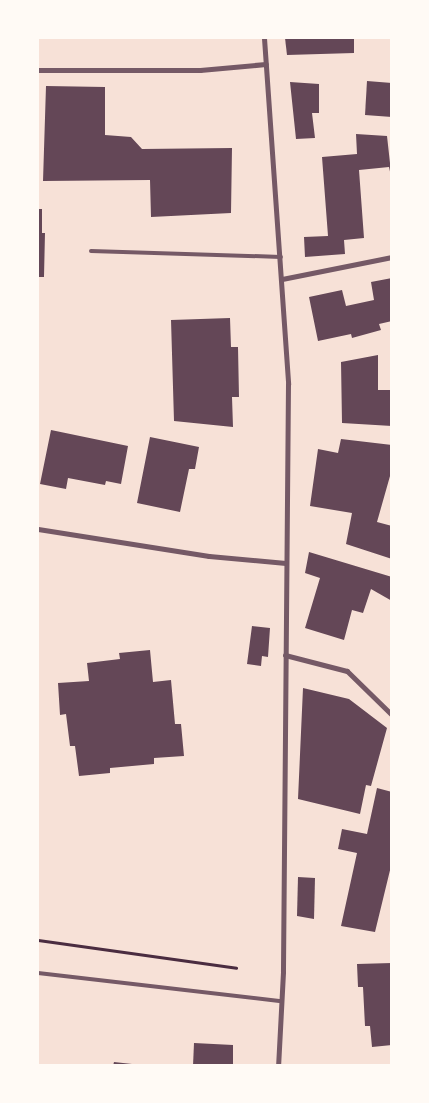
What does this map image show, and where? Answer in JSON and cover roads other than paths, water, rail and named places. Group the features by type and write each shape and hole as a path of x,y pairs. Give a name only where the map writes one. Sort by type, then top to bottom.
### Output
{"street":[{"path":"264,38 281,256 288,384 281,1002 278,1066"},
{"path":"38,70 200,70 266,64"},
{"path":"282,279 392,257"},
{"path":"38,529 209,556 286,563"},
{"path":"285,655 347,671 392,715"}],"lane":[{"path":"91,251 281,256"},
{"path":"38,973 281,1002"}]}
